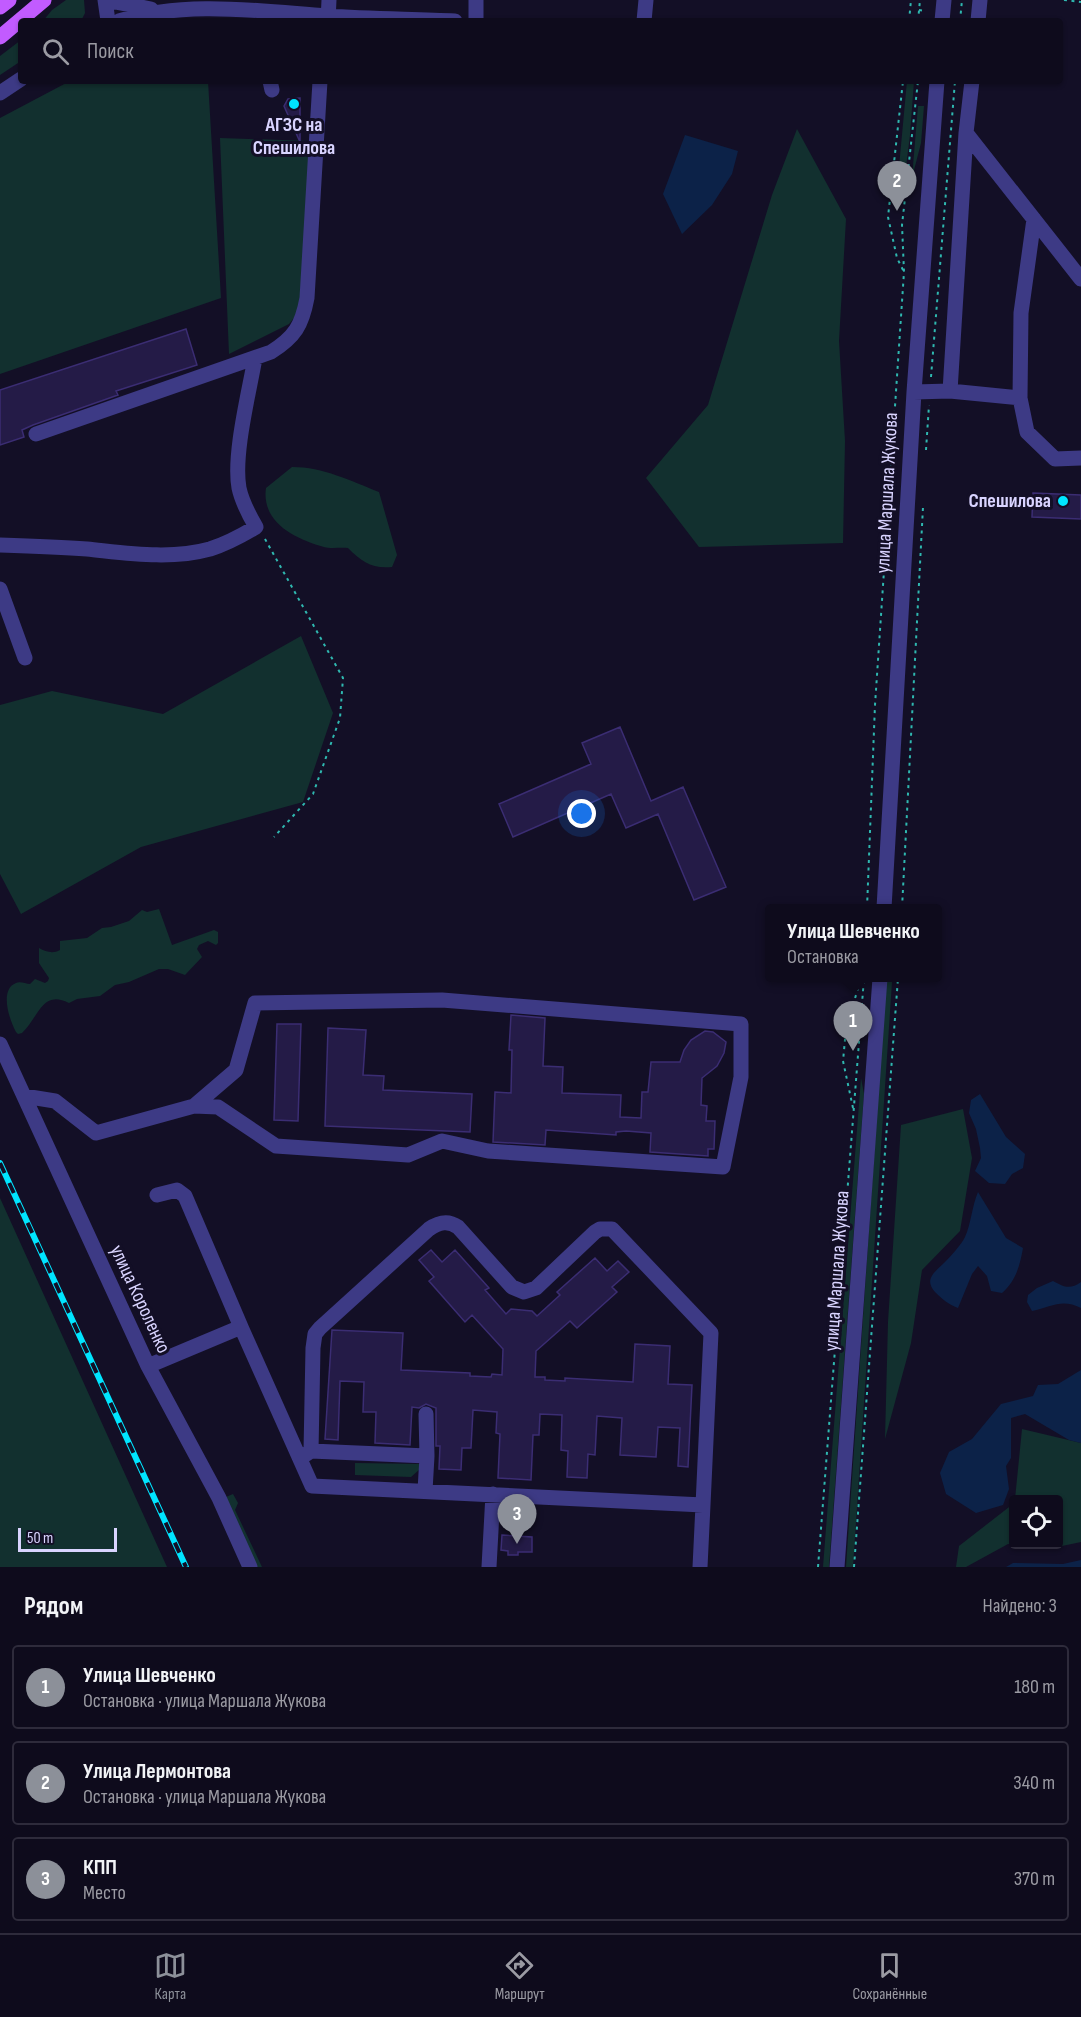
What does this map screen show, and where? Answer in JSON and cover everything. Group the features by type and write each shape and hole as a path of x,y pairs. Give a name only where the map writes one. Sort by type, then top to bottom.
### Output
{"main road":[{"path":"0,7 9,0"},
{"path":"23,18 44,0"},
{"path":"0,37 18,22"}],"street":[{"path":"108,18 105,0 157,10"},
{"path":"476,0 476,18"},
{"path":"644,18 646,0"},
{"path":"942,18 944,0"},
{"path":"978,18 980,0"},
{"path":"129,18 180,4 256,15 328,12 413,18"},
{"path":"0,93 18,82"},
{"path":"36,434 271,352 283,344 303,320 307,298 321,84"},
{"name":"улица Маршала Жукова","path":"884,904 914,392 937,84"},
{"path":"950,391 966,133 972,84"},
{"path":"966,133 1081,279"},
{"path":"1034,219 1021,313 1020,398 1027,432 1055,459 1081,458"},
{"path":"0,545 172,555 208,549 234,540 256,527 244,504 238,475 255,358"},
{"path":"914,392 950,391 1020,398"},
{"path":"0,589 25,658"},
{"name":"улица Маршала Жукова","path":"837,1567 880,982"},
{"path":"24,1096 55,1101 96,1133 194,1106 218,1107 276,1146 408,1155 442,1141 488,1151 723,1167 741,1077 741,1024 442,1000 255,1003 236,1070 194,1106"},
{"name":"улица Короленко","path":"0,1044 148,1366 219,1498 250,1567"},
{"path":"157,1195 177,1190 184,1196 241,1327 305,1455 312,1486 703,1505"},
{"path":"305,1455 312,1348 315,1334 429,1229 440,1223 453,1223 512,1287 524,1292 536,1288 600,1229 612,1229 711,1333 700,1567"},
{"path":"148,1366 241,1327"},
{"path":"425,1491 426,1414"},
{"path":"305,1455 427,1456"},
{"path":"489,1567 494,1494"}],"path":[{"path":"909,18 910,0"},
{"path":"918,18 920,0"},
{"path":"960,18 962,0"},
{"path":"1064,0 1081,2"},
{"path":"919,10 926,11"},
{"path":"903,84 888,218 897,258 904,272"},
{"path":"867,904 875,705 904,272 902,225 918,84"},
{"path":"931,381 955,84"},
{"path":"926,450 929,405"},
{"path":"902,904 923,508"},
{"path":"256,527 267,540 343,678 340,718 313,794 274,837"},
{"path":"853,1111 843,1060 846,1029 861,982"},
{"path":"818,1567 862,982"},
{"path":"854,1567 898,982"}],"green space":[{"path":"66,0 84,0 85,13 82,18 45,18"},
{"path":"18,42 18,63 0,75 0,56"},
{"path":"64,84 208,84 221,298 0,374 0,118"},
{"path":"907,84 914,84 902,199 896,199"},
{"path":"918,106 924,106 921,143 912,178"},
{"path":"797,129 846,219 839,341 845,441 843,543 699,547 646,478 708,405 772,195"},
{"path":"220,138 311,141 299,312 289,324 229,354"},
{"path":"292,467 326,472 379,492 397,555 392,567 368,564 348,548 327,548 313,544 292,534 275,520 269,511 266,488"},
{"path":"301,636 333,713 303,802 141,847 21,914 0,874 0,705 52,691 163,714"},
{"path":"159,909 172,945 214,930 218,932 218,943 216,945 208,941 199,945 197,949 202,957 185,975 168,969 159,969 129,982 115,985 100,996 77,999 69,1003 60,1000 47,1002 22,1033 16,1032 8,1011 8,991 18,982 30,984 35,979 45,983 48,981 49,978 39,963 39,948 55,952 60,950 60,941 87,938 102,928 129,921 142,910 147,912"},
{"path":"886,982 892,982 853,1567 846,1567"},
{"path":"861,1078 864,1094 829,1567 823,1567"},
{"path":"963,1109 972,1158 960,1231 922,1270 911,1343 885,1439 888,1322 901,1125"},
{"path":"0,1198 167,1567 0,1567"},
{"path":"1022,1429 1081,1443 1081,1542 1063,1546 1063,1495 1015,1495"},
{"path":"355,1463 421,1464 420,1469 411,1477 355,1475"},
{"path":"233,1494 238,1503 235,1510 262,1567 256,1567 226,1497"},
{"path":"1009,1507 1009,1544 966,1567 956,1567 959,1546"}],"water":[{"path":"685,135 738,151 732,174 712,205 682,234 663,194"},
{"path":"980,1094 1006,1137 1025,1154 1023,1168 1012,1174 1005,1184 989,1183 975,1171 981,1158 980,1148 976,1129 969,1113 971,1100"},
{"path":"978,1192 1006,1238 1023,1248 1017,1272 1002,1293 991,1291 987,1276 978,1266 972,1274 958,1308 946,1302 935,1292 930,1283 935,1272 953,1254 965,1237"},
{"path":"1053,1281 1067,1287 1081,1282 1081,1308 1062,1304 1032,1311 1027,1302 1028,1295"},
{"path":"1081,1370 1081,1443 1069,1440 1025,1414 1011,1418 1011,1458 1006,1466 1009,1489 1003,1505 976,1513 946,1494 940,1473 949,1452 972,1439 1001,1404 1033,1396 1038,1385 1058,1384"},
{"path":"1081,1560 1081,1567 1006,1567 1013,1563 1063,1564"}],"building":[{"path":"300,98 300,142 284,106 288,99"},
{"path":"186,329 197,365 116,391 118,395 33,425 22,430 24,437 0,445 0,390"},
{"path":"1033,493 1081,495 1081,519 1032,517"},
{"path":"620,727 651,801 683,787 726,887 694,900 658,814 626,828 611,794 513,837 499,804 591,764 582,743"},
{"path":"511,1015 545,1018 543,1066 563,1067 562,1093 621,1095 620,1117 641,1118 642,1092 648,1092 651,1062 680,1062 691,1040 705,1031 713,1032 726,1042 724,1053 717,1066 702,1078 701,1105 707,1106 706,1121 715,1121 714,1149 708,1149 708,1156 650,1152 651,1133 626,1131 616,1132 616,1135 546,1130 545,1145 493,1142 495,1092 511,1093 512,1050 509,1050"},
{"path":"277,1024 301,1024 298,1121 274,1120"},
{"path":"328,1028 366,1030 363,1075 384,1076 383,1090 472,1094 470,1132 325,1126"},
{"path":"431,1250 442,1262 455,1250 489,1288 485,1290 506,1314 511,1309 532,1311 537,1316 560,1295 557,1292 595,1258 607,1271 618,1261 629,1272 612,1287 617,1292 577,1328 570,1321 536,1351 535,1377 545,1377 545,1380 565,1381 565,1378 633,1382 635,1344 670,1346 668,1384 692,1385 688,1467 678,1466 680,1428 658,1427 656,1457 620,1455 622,1418 597,1416 595,1455 588,1454 587,1478 567,1477 568,1451 561,1450 562,1415 540,1414 539,1435 533,1435 531,1480 498,1478 500,1434 496,1433 497,1412 473,1410 471,1448 462,1448 461,1470 439,1469 440,1446 436,1446 436,1408 426,1404 419,1408 412,1407 410,1445 375,1443 376,1412 363,1412 364,1382 340,1381 338,1440 325,1439 332,1330 403,1333 401,1370 470,1373 470,1376 502,1375 503,1349 472,1315 465,1322 429,1281 434,1277 419,1260"},
{"path":"502,1535 532,1537 532,1552 508,1555 508,1551 501,1550"}],"railway":[{"path":"0,1163 186,1567"}],"place":[{"name":"АГЗС на Спешилова","path":"294,104"},
{"name":"Улица Лермонтова","path":"897,211"},
{"name":"Спешилова","path":"1063,501"},
{"name":"Улица Шевченко","path":"853,1051"},
{"name":"КПП","path":"517,1544"}]}
